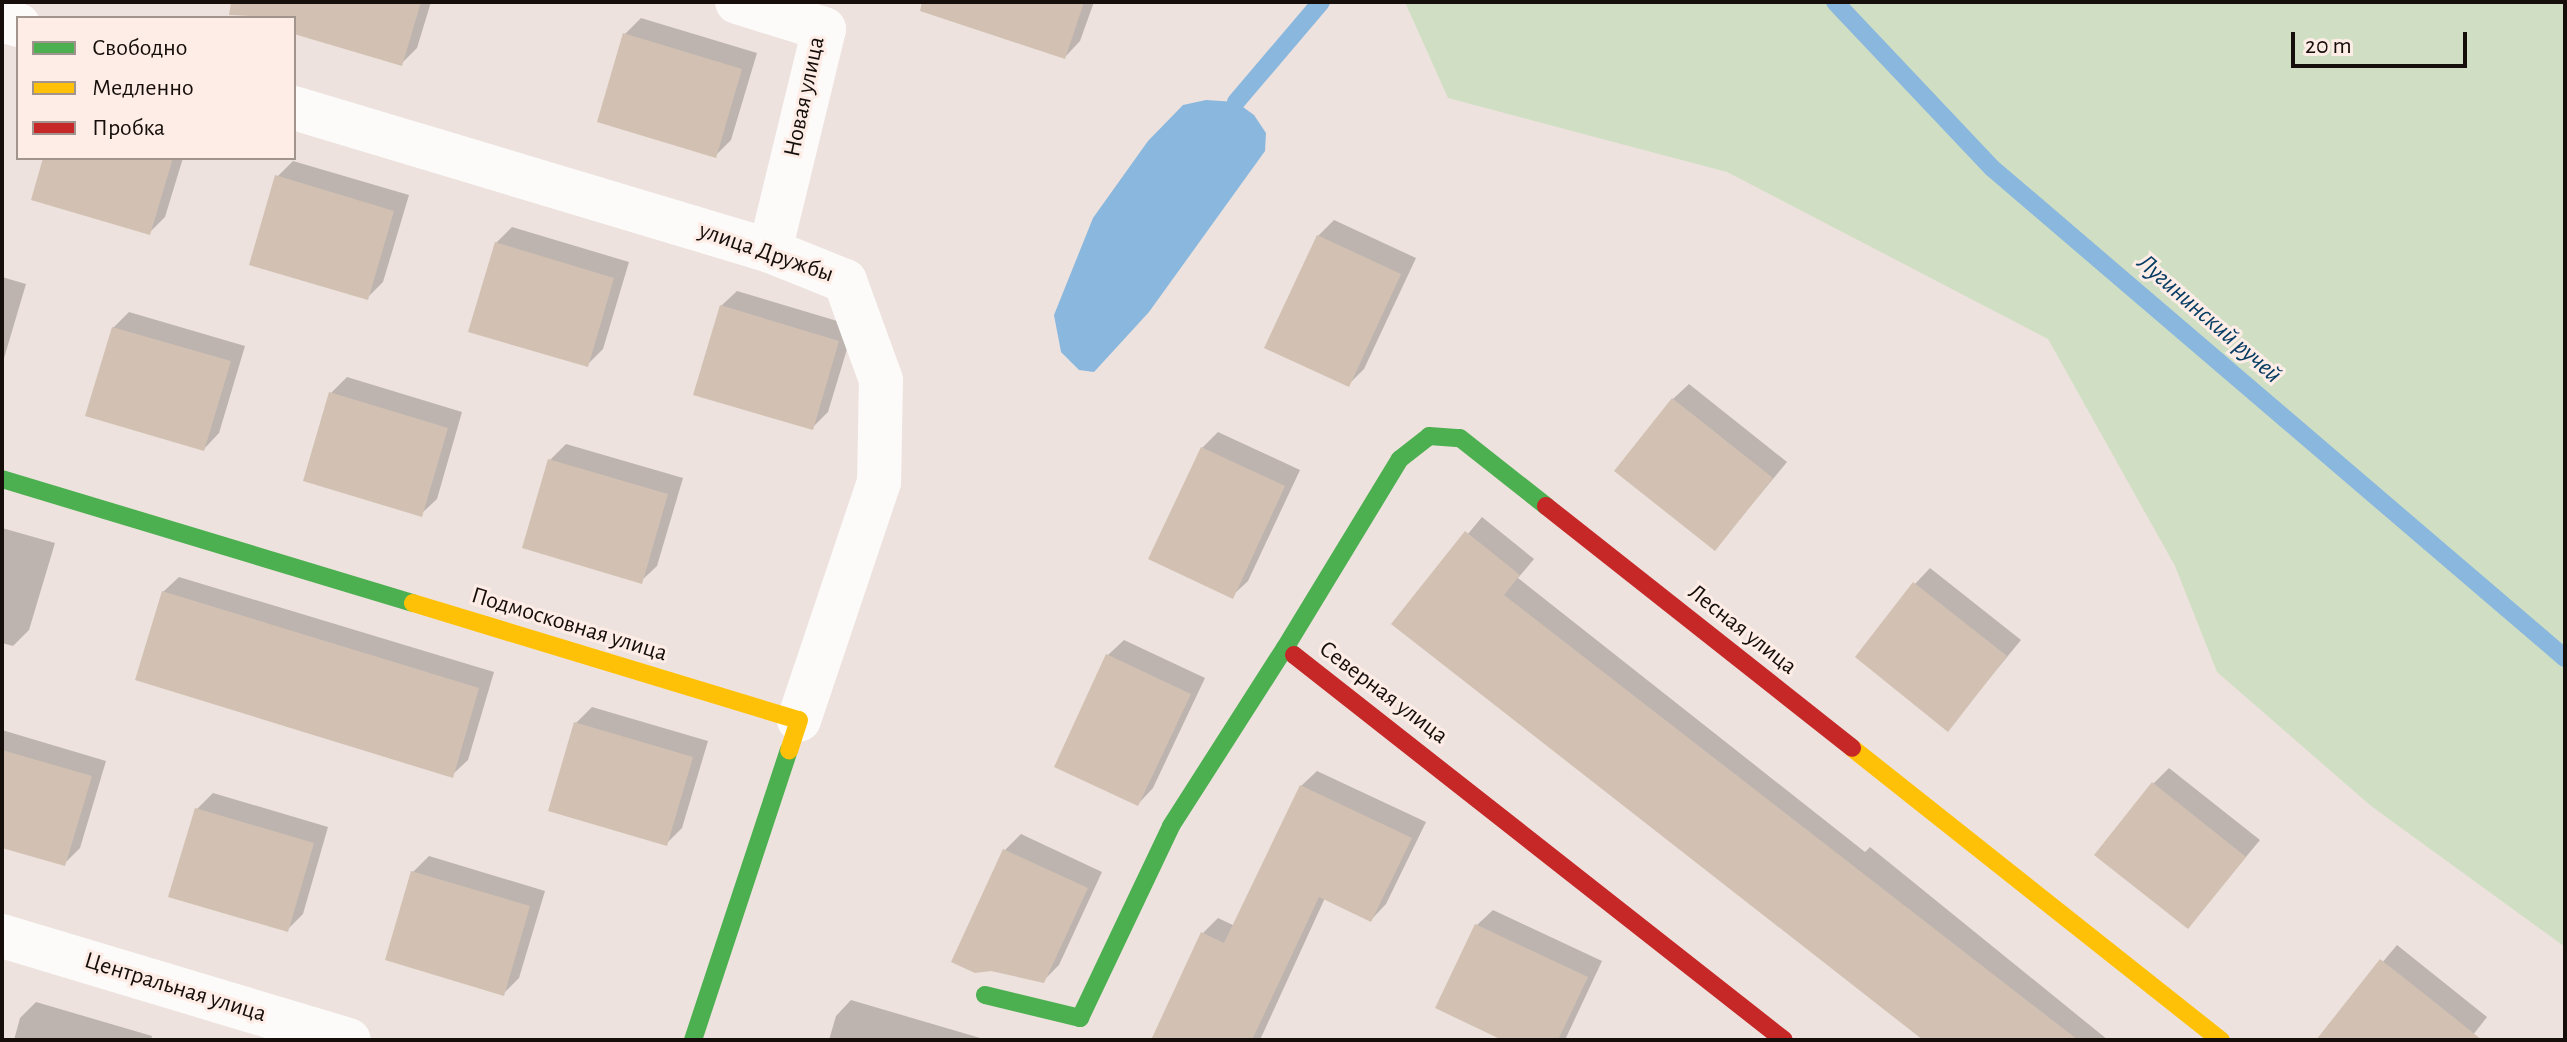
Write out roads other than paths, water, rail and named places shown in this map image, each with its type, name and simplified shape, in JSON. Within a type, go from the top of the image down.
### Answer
[{"type":"street","name":"Новая улица","points":[[737,2],[824,29],[770,251]]},
{"type":"street","name":"улица Дружбы","points":[[296,109],[770,251],[845,281],[881,380],[879,482],[799,720]]},
{"type":"street","name":"Лесная улица","points":[[1285,648],[1400,459],[1429,436],[1460,438],[2221,1040]]},
{"type":"street","name":"Подмосковная улица","points":[[2,479],[799,720]]},
{"type":"street","name":"Северная улица","points":[[985,995],[1080,1018],[1171,826],[1285,648],[1784,1040]]},
{"type":"street","points":[[693,1040],[799,720]]},
{"type":"street","name":"Центральная улица","points":[[2,936],[349,1040]]},
{"type":"water","points":[[1206,100],[1236,102],[1254,115],[1266,133],[1265,151],[1149,312],[1094,372],[1079,370],[1061,352],[1054,315],[1093,218],[1148,141],[1183,105]]},
{"type":"waterway","points":[[1236,102],[1321,2]]},
{"type":"waterway","name":"Лугининский ручей","points":[[1835,2],[1992,168],[2565,658]]}]
